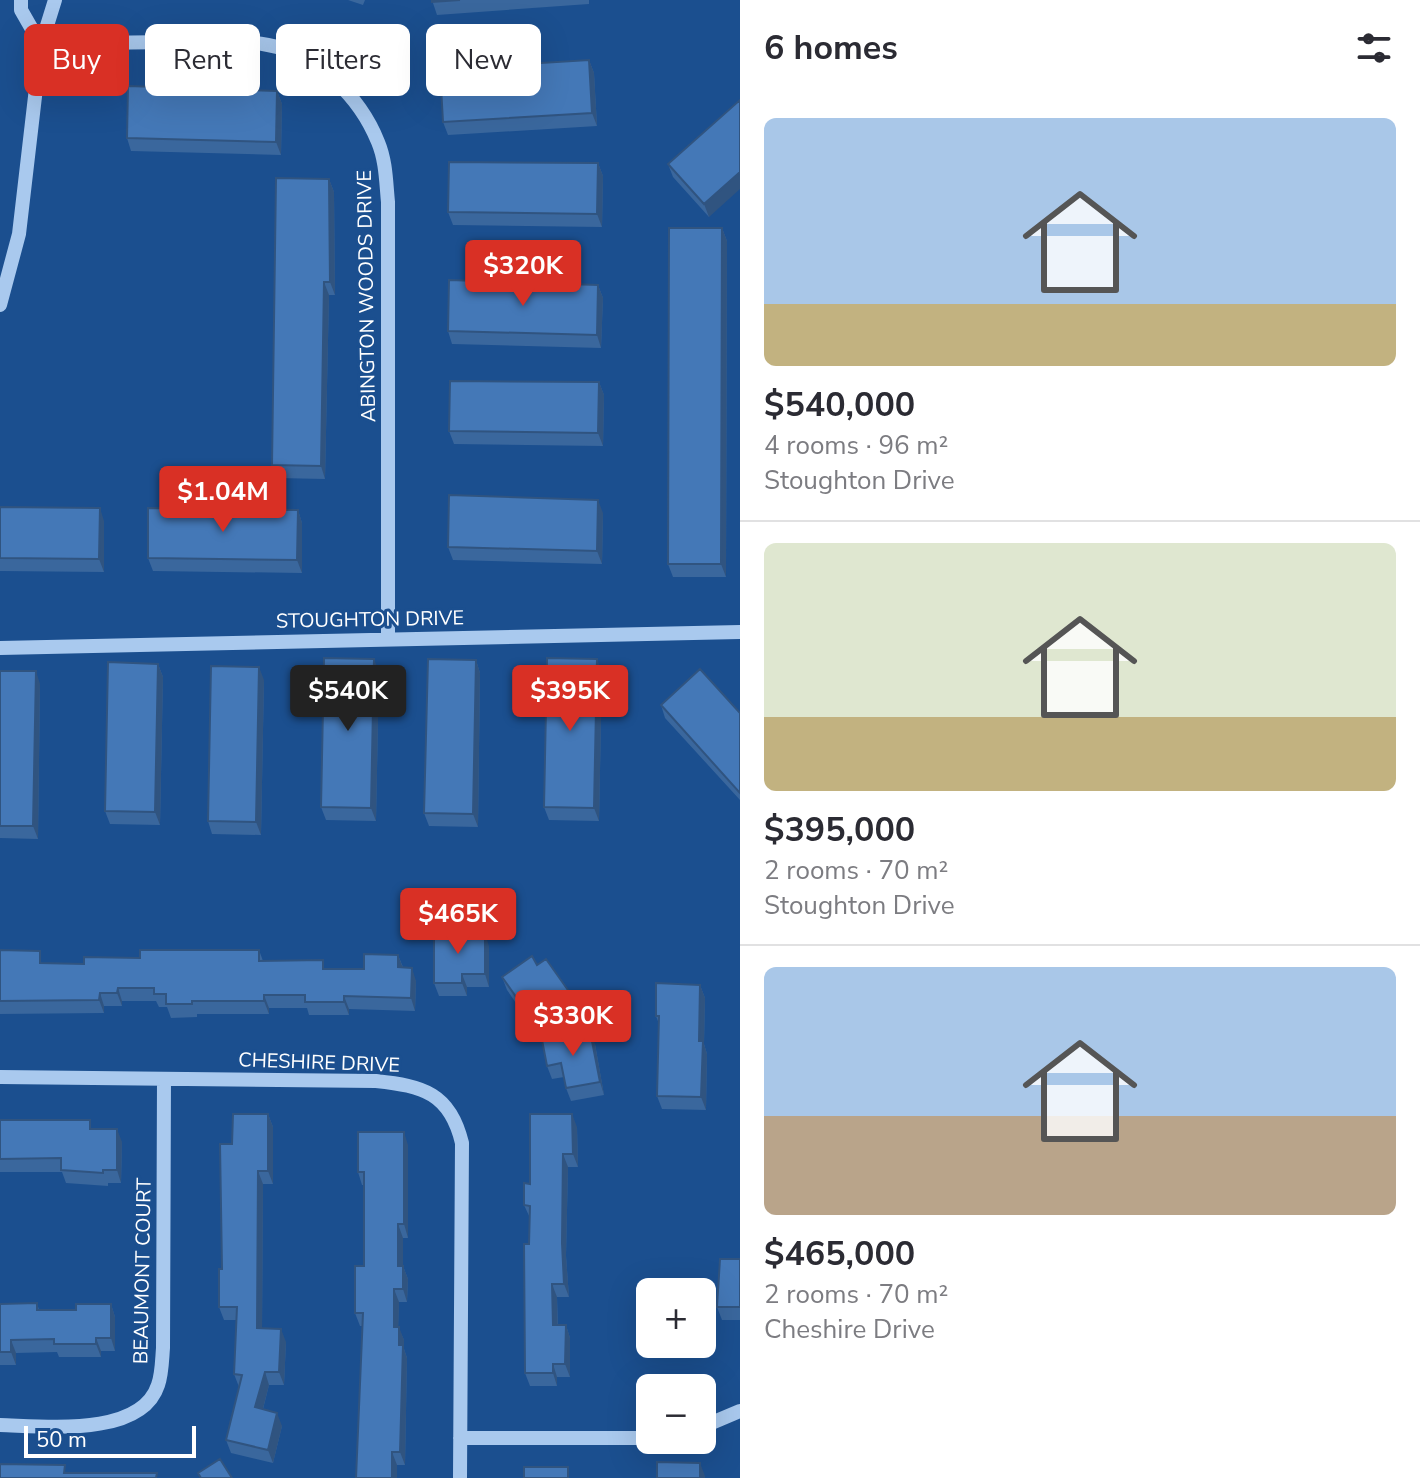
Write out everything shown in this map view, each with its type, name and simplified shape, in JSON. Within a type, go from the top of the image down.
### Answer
[{"type":"street","points":[[21,0],[21,10],[29,24]]},
{"type":"street","points":[[48,24],[55,0]]},
{"type":"street","name":"ABINGTON WOODS DRIVE","points":[[129,43],[234,40],[272,45],[307,60],[342,85],[378,142],[385,168],[388,202],[388,638]]},
{"type":"street","points":[[0,305],[19,234],[35,96]]},
{"type":"street","name":"STOUGHTON DRIVE","points":[[0,648],[740,632]]},
{"type":"street","name":"CHESHIRE DRIVE","points":[[0,1077],[376,1081],[407,1084],[425,1090],[442,1101],[456,1121],[462,1143],[460,1478]]},
{"type":"street","name":"BEAUMONT COURT","points":[[0,1425],[104,1424],[146,1404],[158,1388],[163,1348],[164,1079]]},
{"type":"street","points":[[716,1421],[740,1411]]},
{"type":"street","points":[[460,1438],[636,1438]]},
{"type":"building","points":[[589,60],[592,113],[443,122],[442,96],[541,96],[541,63]]},
{"type":"building","points":[[129,86],[145,87],[145,96],[260,96],[260,90],[276,91],[276,142],[127,138]]},
{"type":"building","points":[[740,100],[740,172],[704,204],[668,164]]},
{"type":"building","points":[[449,162],[598,163],[597,214],[448,212]]},
{"type":"building","points":[[276,178],[329,179],[330,282],[324,282],[321,466],[272,465]]},
{"type":"building","points":[[669,228],[722,228],[721,564],[668,564]]},
{"type":"building","points":[[449,280],[598,285],[597,335],[448,331]]},
{"type":"building","points":[[450,381],[599,382],[598,433],[449,431]]},
{"type":"building","points":[[449,495],[598,500],[597,551],[448,547]]},
{"type":"building","points":[[0,507],[100,508],[99,559],[0,558]]},
{"type":"building","points":[[148,508],[298,510],[297,560],[148,558]]},
{"type":"building","points":[[324,658],[374,659],[371,808],[321,807]]},
{"type":"building","points":[[547,658],[597,659],[594,808],[544,807]]},
{"type":"building","points":[[428,659],[476,660],[473,814],[424,813]]},
{"type":"building","points":[[108,662],[158,664],[155,812],[105,811]]},
{"type":"building","points":[[211,666],[259,667],[256,822],[208,821]]},
{"type":"building","points":[[700,669],[740,713],[740,793],[661,705]]},
{"type":"building","points":[[0,671],[36,671],[33,826],[0,826]]},
{"type":"building","points":[[434,933],[485,933],[485,974],[462,974],[462,983],[434,983]]},
{"type":"building","points":[[0,950],[40,951],[40,963],[84,964],[84,957],[140,958],[140,950],[259,950],[259,961],[323,960],[323,969],[364,969],[364,954],[398,955],[398,967],[412,968],[411,998],[344,996],[344,1002],[305,1002],[305,995],[264,995],[264,1001],[166,1004],[166,994],[154,994],[154,988],[118,988],[117,993],[100,993],[99,1000],[0,1001]]},
{"type":"building","points":[[532,956],[537,965],[546,959],[570,993],[557,1002],[561,1008],[536,1025],[502,977]]},
{"type":"building","points":[[656,983],[700,985],[699,1041],[703,1041],[701,1097],[657,1096],[659,1016],[656,1016]]},
{"type":"building","points":[[590,1031],[600,1082],[566,1088],[561,1063],[547,1066],[542,1040]]},
{"type":"building","points":[[233,1114],[268,1114],[268,1171],[258,1171],[257,1328],[281,1329],[279,1372],[265,1372],[255,1407],[277,1413],[268,1450],[226,1440],[242,1375],[234,1374],[237,1307],[219,1307],[219,1269],[222,1269],[220,1144],[232,1144]]},
{"type":"building","points":[[530,1114],[572,1114],[573,1154],[563,1154],[564,1284],[552,1284],[553,1325],[566,1325],[565,1364],[553,1364],[553,1373],[525,1373],[524,1244],[529,1244],[530,1206],[524,1205],[524,1183],[530,1184]]},
{"type":"building","points":[[0,1120],[90,1120],[90,1129],[117,1129],[117,1170],[103,1170],[103,1173],[61,1170],[61,1158],[0,1159]]},
{"type":"building","points":[[358,1132],[404,1132],[404,1224],[398,1224],[398,1266],[403,1266],[403,1289],[394,1289],[394,1327],[399,1327],[399,1345],[403,1345],[400,1452],[392,1452],[392,1478],[356,1478],[363,1313],[355,1313],[355,1266],[364,1266],[364,1172],[358,1172]]},
{"type":"building","points":[[720,1259],[740,1259],[740,1307],[717,1307]]},
{"type":"building","points":[[37,1303],[37,1310],[76,1310],[76,1304],[111,1304],[111,1338],[96,1338],[96,1344],[54,1344],[54,1339],[11,1340],[11,1352],[0,1352],[0,1304]]},
{"type":"building","points":[[220,1459],[232,1478],[201,1478],[198,1473]]},
{"type":"building","points":[[657,1462],[700,1463],[700,1478],[657,1478]]},
{"type":"building","points":[[0,1464],[65,1465],[64,1473],[157,1473],[156,1478],[0,1478]]},
{"type":"building","points":[[524,1467],[568,1467],[568,1478],[524,1478]]}]
